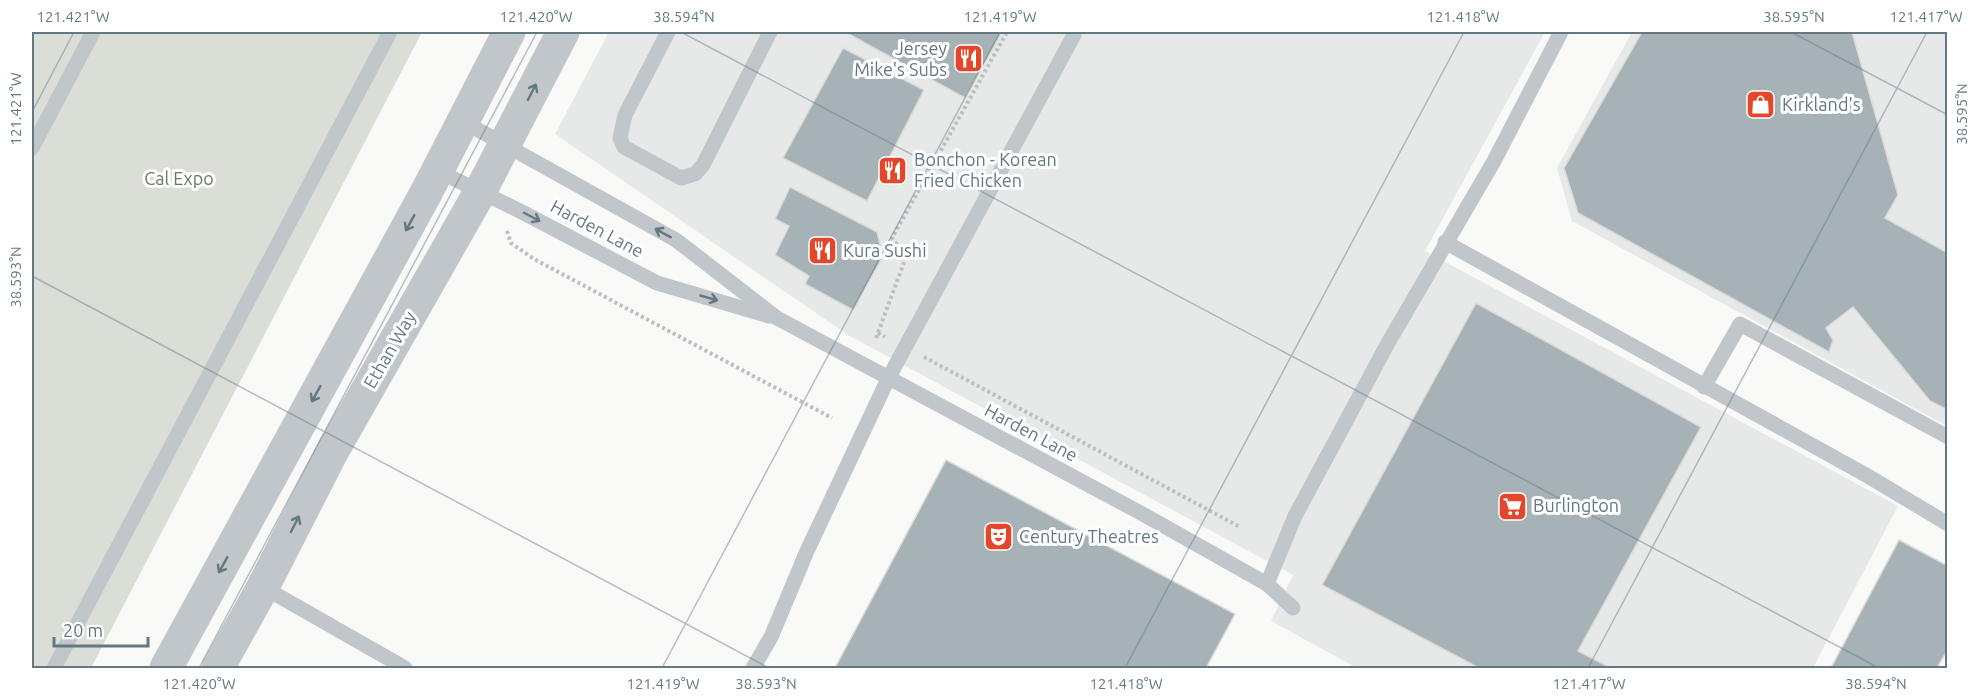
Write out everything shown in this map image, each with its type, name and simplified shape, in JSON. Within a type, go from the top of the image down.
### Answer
[{"type":"street","points":[[166,669],[438,171],[509,32]]},
{"type":"street","name":"Ethan Way","points":[[218,669],[332,452],[480,192],[563,32]]},
{"type":"lane","points":[[32,148],[93,32]]},
{"type":"lane","points":[[54,669],[390,32]]},
{"type":"lane","points":[[668,32],[625,115],[620,138],[624,147],[681,178],[694,174],[703,165],[770,32]]},
{"type":"lane","points":[[1267,584],[1295,516],[1445,242],[1494,161],[1561,32]]},
{"type":"lane","points":[[753,669],[771,637],[807,551],[888,379],[1074,35]]},
{"type":"lane","name":"Harden Lane","points":[[464,122],[676,240],[777,318],[1267,584],[1293,608]]},
{"type":"lane","name":"Harden Lane","points":[[438,171],[657,283],[777,318]]},
{"type":"lane","points":[[1445,242],[1866,475],[1947,524]]},
{"type":"lane","points":[[1704,387],[1740,324],[1947,437]]},
{"type":"lane","points":[[263,587],[405,669]]},
{"type":"path","points":[[876,338],[906,257],[892,238],[1006,32]]},
{"type":"path","points":[[506,227],[511,243],[534,259],[832,418]]},
{"type":"path","points":[[936,363],[1240,527]]},
{"type":"shaded area","points":[[609,32],[1545,32],[1425,251],[1898,506],[1813,668],[1357,668],[1271,621],[1293,575],[848,335],[555,134]]},
{"type":"shaded area","points":[[1632,32],[1947,32],[1947,426],[1572,221],[1557,168]]},
{"type":"green space","name":"Cal Expo","points":[[32,32],[422,32],[91,668],[32,668]]},
{"type":"building","points":[[845,32],[1002,32],[965,98]]},
{"type":"building","points":[[1642,32],[1852,32],[1898,195],[1885,218],[1948,253],[1948,410],[1930,401],[1853,307],[1826,328],[1833,340],[1829,352],[1578,213],[1564,168]]},
{"type":"building","points":[[843,48],[924,90],[867,201],[783,158]]},
{"type":"building","points":[[790,187],[877,232],[883,256],[853,310],[805,284],[809,276],[775,255],[789,226],[775,219]]},
{"type":"building","name":"Burlington","points":[[1476,303],[1701,427],[1578,651],[1611,668],[1479,668],[1322,585]]},
{"type":"building","name":"Century Theatres","points":[[946,460],[1235,614],[1206,668],[835,668]]},
{"type":"building","points":[[1899,540],[1948,566],[1948,649],[1937,668],[1831,668]]},
{"type":"place","name":"Jersey Mike's Subs","points":[[968,59]]},
{"type":"place","name":"Kirkland's","points":[[1761,105]]},
{"type":"place","name":"Bonchon - Korean Fried Chicken","points":[[893,170]]},
{"type":"place","name":"Kura Sushi","points":[[822,251]]},
{"type":"place","name":"Burlington","points":[[1512,506]]},
{"type":"place","name":"Century Theatres","points":[[998,537]]}]
